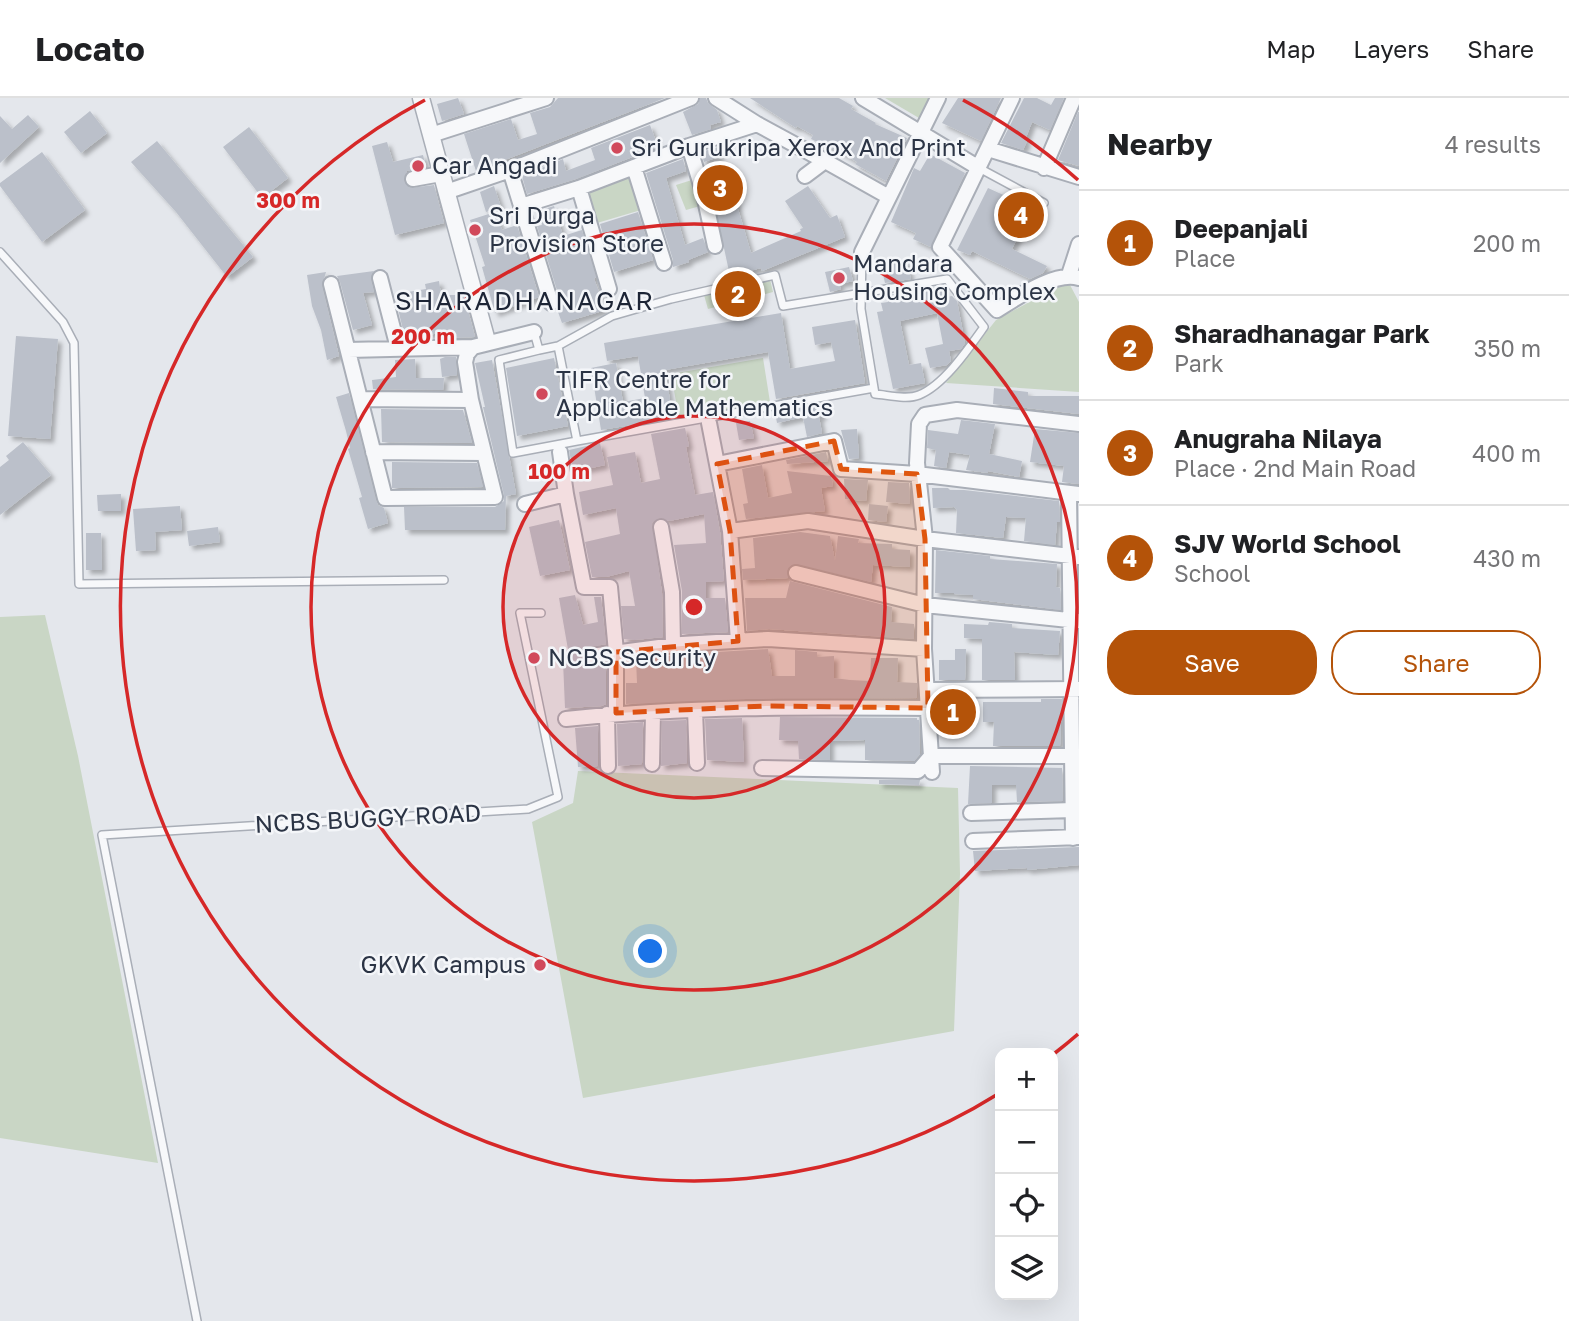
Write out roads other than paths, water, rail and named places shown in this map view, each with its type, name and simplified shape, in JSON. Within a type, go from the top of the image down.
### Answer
[{"type":"street","points":[[421,98],[446,192],[480,344]]},
{"type":"street","points":[[430,135],[546,98]]},
{"type":"street","points":[[446,192],[510,170],[691,98]]},
{"type":"street","points":[[716,98],[757,124],[889,197]]},
{"type":"street","points":[[863,98],[920,132],[985,156],[1044,167],[1079,177]]},
{"type":"street","points":[[862,252],[938,98]]},
{"type":"street","points":[[1012,98],[940,247],[997,310],[1030,289],[1074,277]]},
{"type":"street","points":[[1044,167],[1074,98]]},
{"type":"street","points":[[522,206],[757,124]]},
{"type":"street","points":[[689,146],[704,195],[715,246]]},
{"type":"street","points":[[805,176],[825,161]]},
{"type":"street","points":[[634,167],[664,263]]},
{"type":"street","points":[[510,170],[551,303]]},
{"type":"street","points":[[413,179],[441,174]]},
{"type":"street","points":[[579,188],[609,289]]},
{"type":"street","points":[[1079,244],[1074,277],[1079,292]]},
{"type":"street","points":[[380,278],[398,348]]},
{"type":"street","points":[[331,284],[385,498],[495,497],[471,400],[465,362],[467,354],[480,344]]},
{"type":"street","points":[[348,350],[480,344],[534,332]]},
{"type":"street","points":[[360,399],[471,400]]},
{"type":"street","points":[[932,772],[925,649],[925,539],[917,474],[919,424],[925,415],[957,410],[1079,424]]},
{"type":"street","points":[[709,423],[730,531],[738,641]]},
{"type":"street","points":[[717,464],[834,441],[841,469],[917,474],[1074,494],[1076,755],[1073,810],[1076,837],[973,841]]},
{"type":"street","points":[[373,452],[484,453]]},
{"type":"street","points":[[560,452],[584,587],[610,587],[616,652],[608,766]]},
{"type":"street","points":[[525,504],[566,494]]},
{"type":"street","points":[[730,531],[808,521],[925,539],[1075,556]]},
{"type":"street","points":[[660,527],[672,592],[673,645]]},
{"type":"street","points":[[796,573],[926,605],[1075,621]]},
{"type":"street","points":[[591,656],[673,645],[768,639],[925,649]]},
{"type":"street","points":[[927,690],[1075,688]]},
{"type":"street","points":[[566,719],[766,706],[928,708]]},
{"type":"street","points":[[695,710],[697,764]]},
{"type":"street","points":[[652,764],[653,712]]},
{"type":"street","points":[[931,755],[1076,755]]},
{"type":"street","points":[[762,768],[918,771],[931,755]]},
{"type":"street","points":[[971,813],[1073,810]]},
{"type":"lane","points":[[985,156],[1044,203]]},
{"type":"lane","points":[[0,252],[64,322],[74,343],[79,583],[444,580]]},
{"type":"lane","points":[[862,252],[860,293],[875,394],[910,397],[919,395],[946,373],[984,327],[947,279],[860,293],[783,306],[775,275],[612,316],[558,346],[499,360],[513,453],[874,388]]},
{"type":"lane","points":[[534,332],[539,350]]},
{"type":"lane","points":[[558,346],[578,441]]},
{"type":"lane","name":"NCBS BUGGY ROAD","points":[[197,1321],[102,835],[528,809],[558,797],[520,614],[541,613]]},
{"type":"place","name":"Sri Gurukripa Xerox And Print","points":[[617,148]]},
{"type":"place","name":"Car Angadi","points":[[418,166]]},
{"type":"place","name":"Anugraha Nilaya","points":[[720,188]]},
{"type":"place","name":"SJV World School","points":[[1021,215]]},
{"type":"place","name":"Sri Durga Provision Store","points":[[475,230]]},
{"type":"place","name":"Mandara Housing Complex","points":[[839,278]]},
{"type":"place","name":"Sharadhanagar Park","points":[[738,294]]},
{"type":"place","name":"TIFR Centre for Applicable Mathematics","points":[[542,394]]},
{"type":"place","name":"NCBS Security","points":[[534,658]]},
{"type":"place","name":"Deepanjali","points":[[953,712]]},
{"type":"place","name":"GKVK Campus","points":[[540,965]]},
{"type":"district","name":"SHARADHANAGAR","points":[[525,301]]}]
